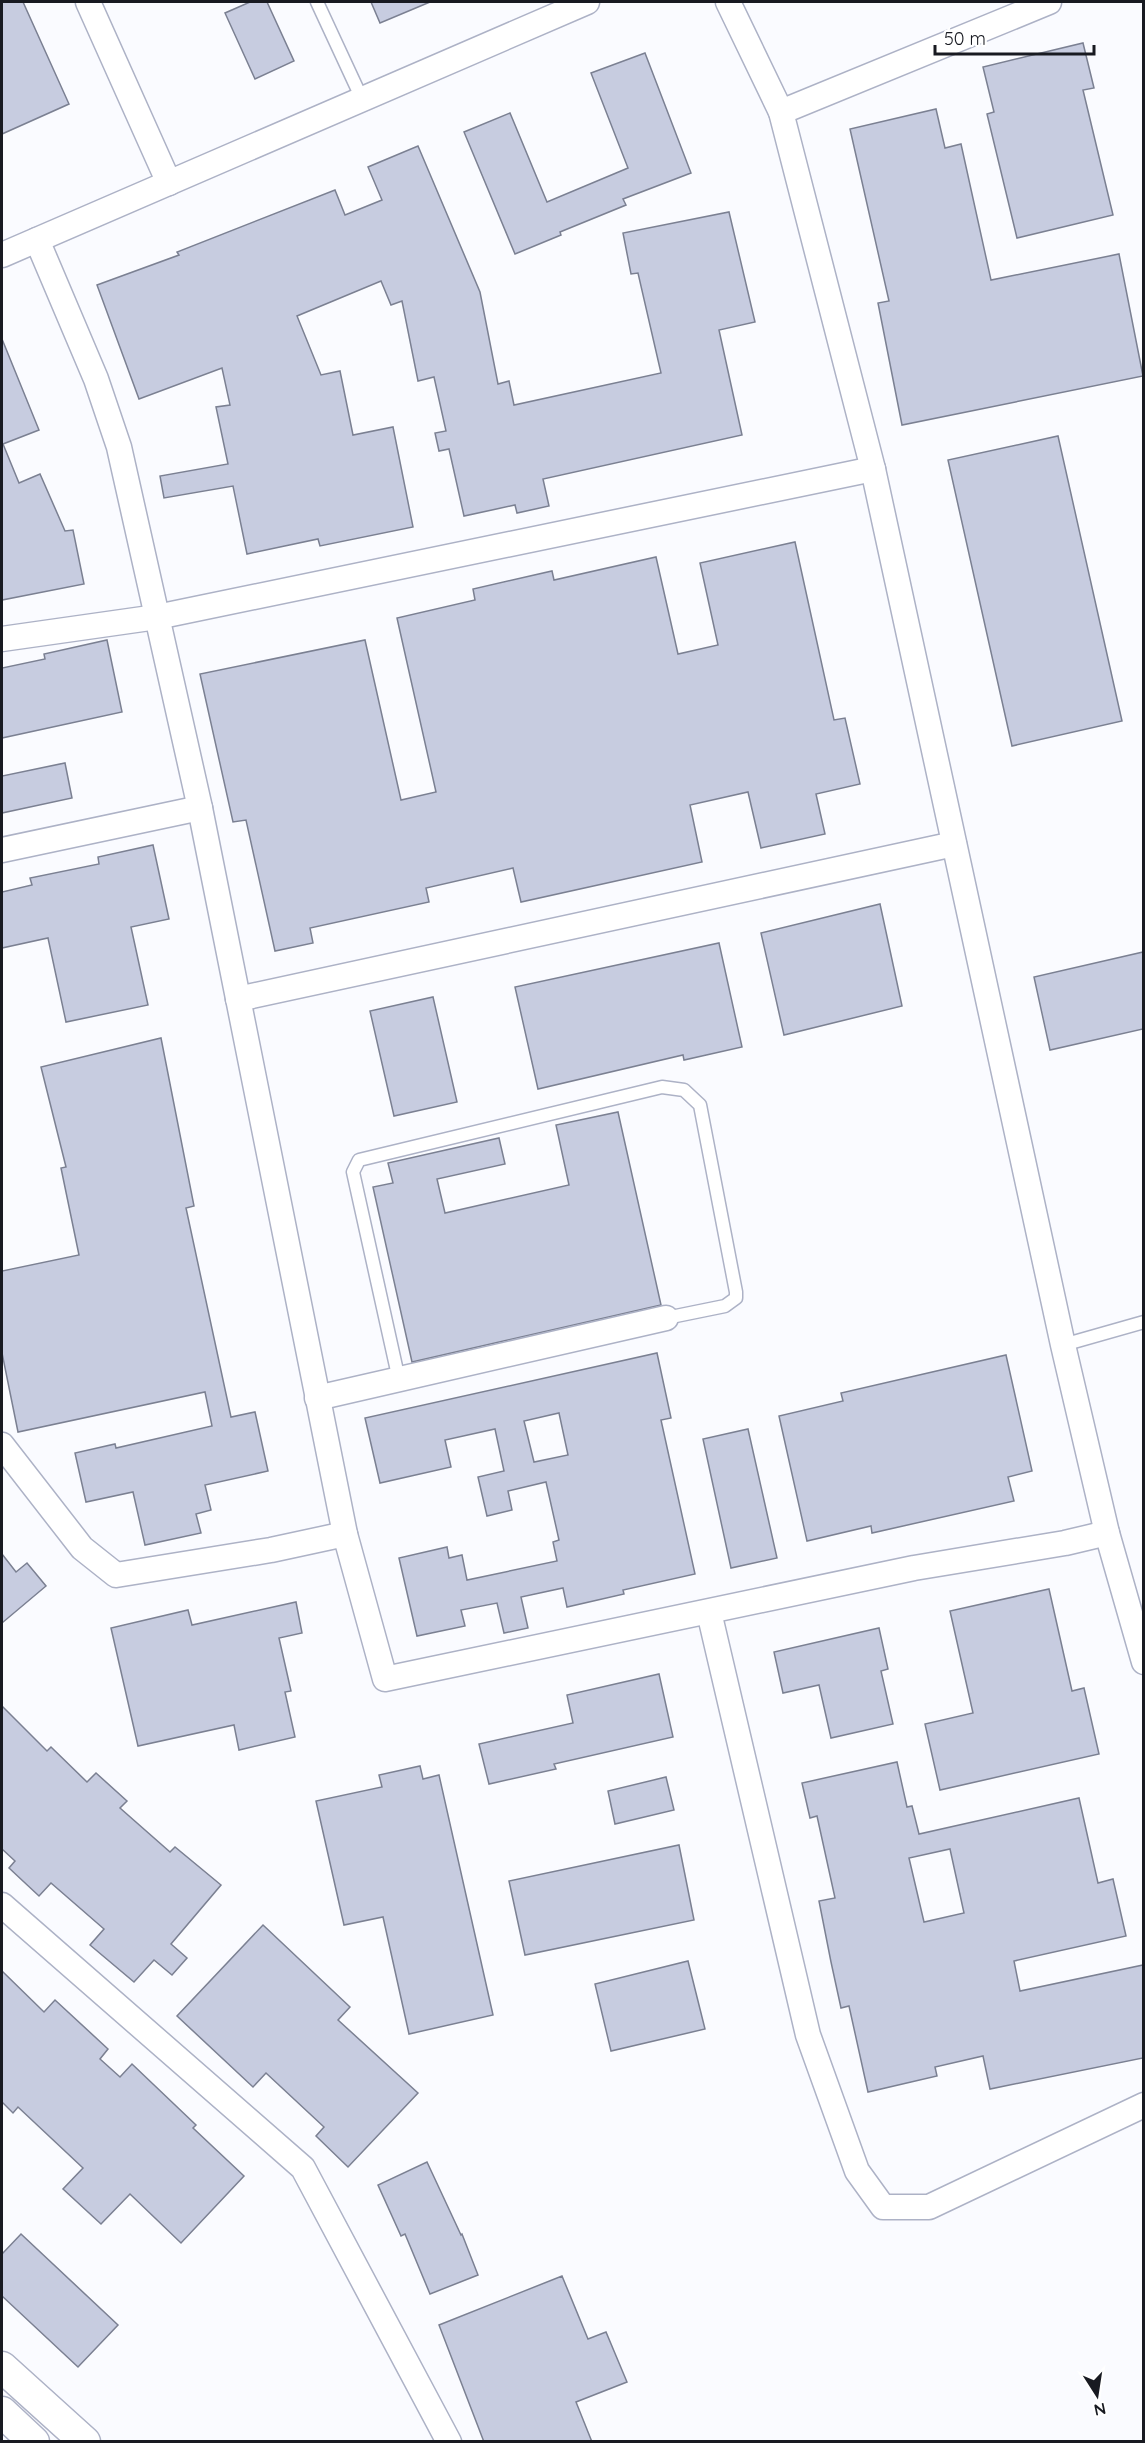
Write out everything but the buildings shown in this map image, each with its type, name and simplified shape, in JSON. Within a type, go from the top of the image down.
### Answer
[{"type":"street","points":[[88,2],[169,183]]},
{"type":"street","points":[[2,255],[587,2]]},
{"type":"street","points":[[728,2],[781,112],[873,469],[1063,1345],[1107,1533],[1143,1662]]},
{"type":"street","points":[[781,112],[1049,2]]},
{"type":"street","points":[[37,240],[96,379],[119,447],[200,808],[345,1534],[385,1679],[914,1568],[1065,1543],[1107,1533]]},
{"type":"street","points":[[2,639],[157,617],[873,469]]},
{"type":"street","points":[[2,849],[200,808]]},
{"type":"street","points":[[238,999],[954,844]]},
{"type":"street","points":[[317,1398],[666,1318]]},
{"type":"street","points":[[2,1445],[82,1548],[116,1575],[271,1550],[345,1534]]},
{"type":"street","points":[[709,1612],[808,2035],[857,2171],[883,2207],[929,2207],[1143,2105]]},
{"type":"street","points":[[2,1905],[303,2168],[448,2442]]},
{"type":"street","points":[[2,2367],[85,2442]]},
{"type":"street","points":[[2,2412],[34,2442]]},
{"type":"lane","points":[[317,2],[362,99]]},
{"type":"lane","points":[[399,1380],[353,1172],[359,1160],[662,1087],[684,1090],[700,1105],[736,1292],[736,1298],[725,1306],[666,1318]]},
{"type":"lane","points":[[1063,1345],[1143,1322]]}]
